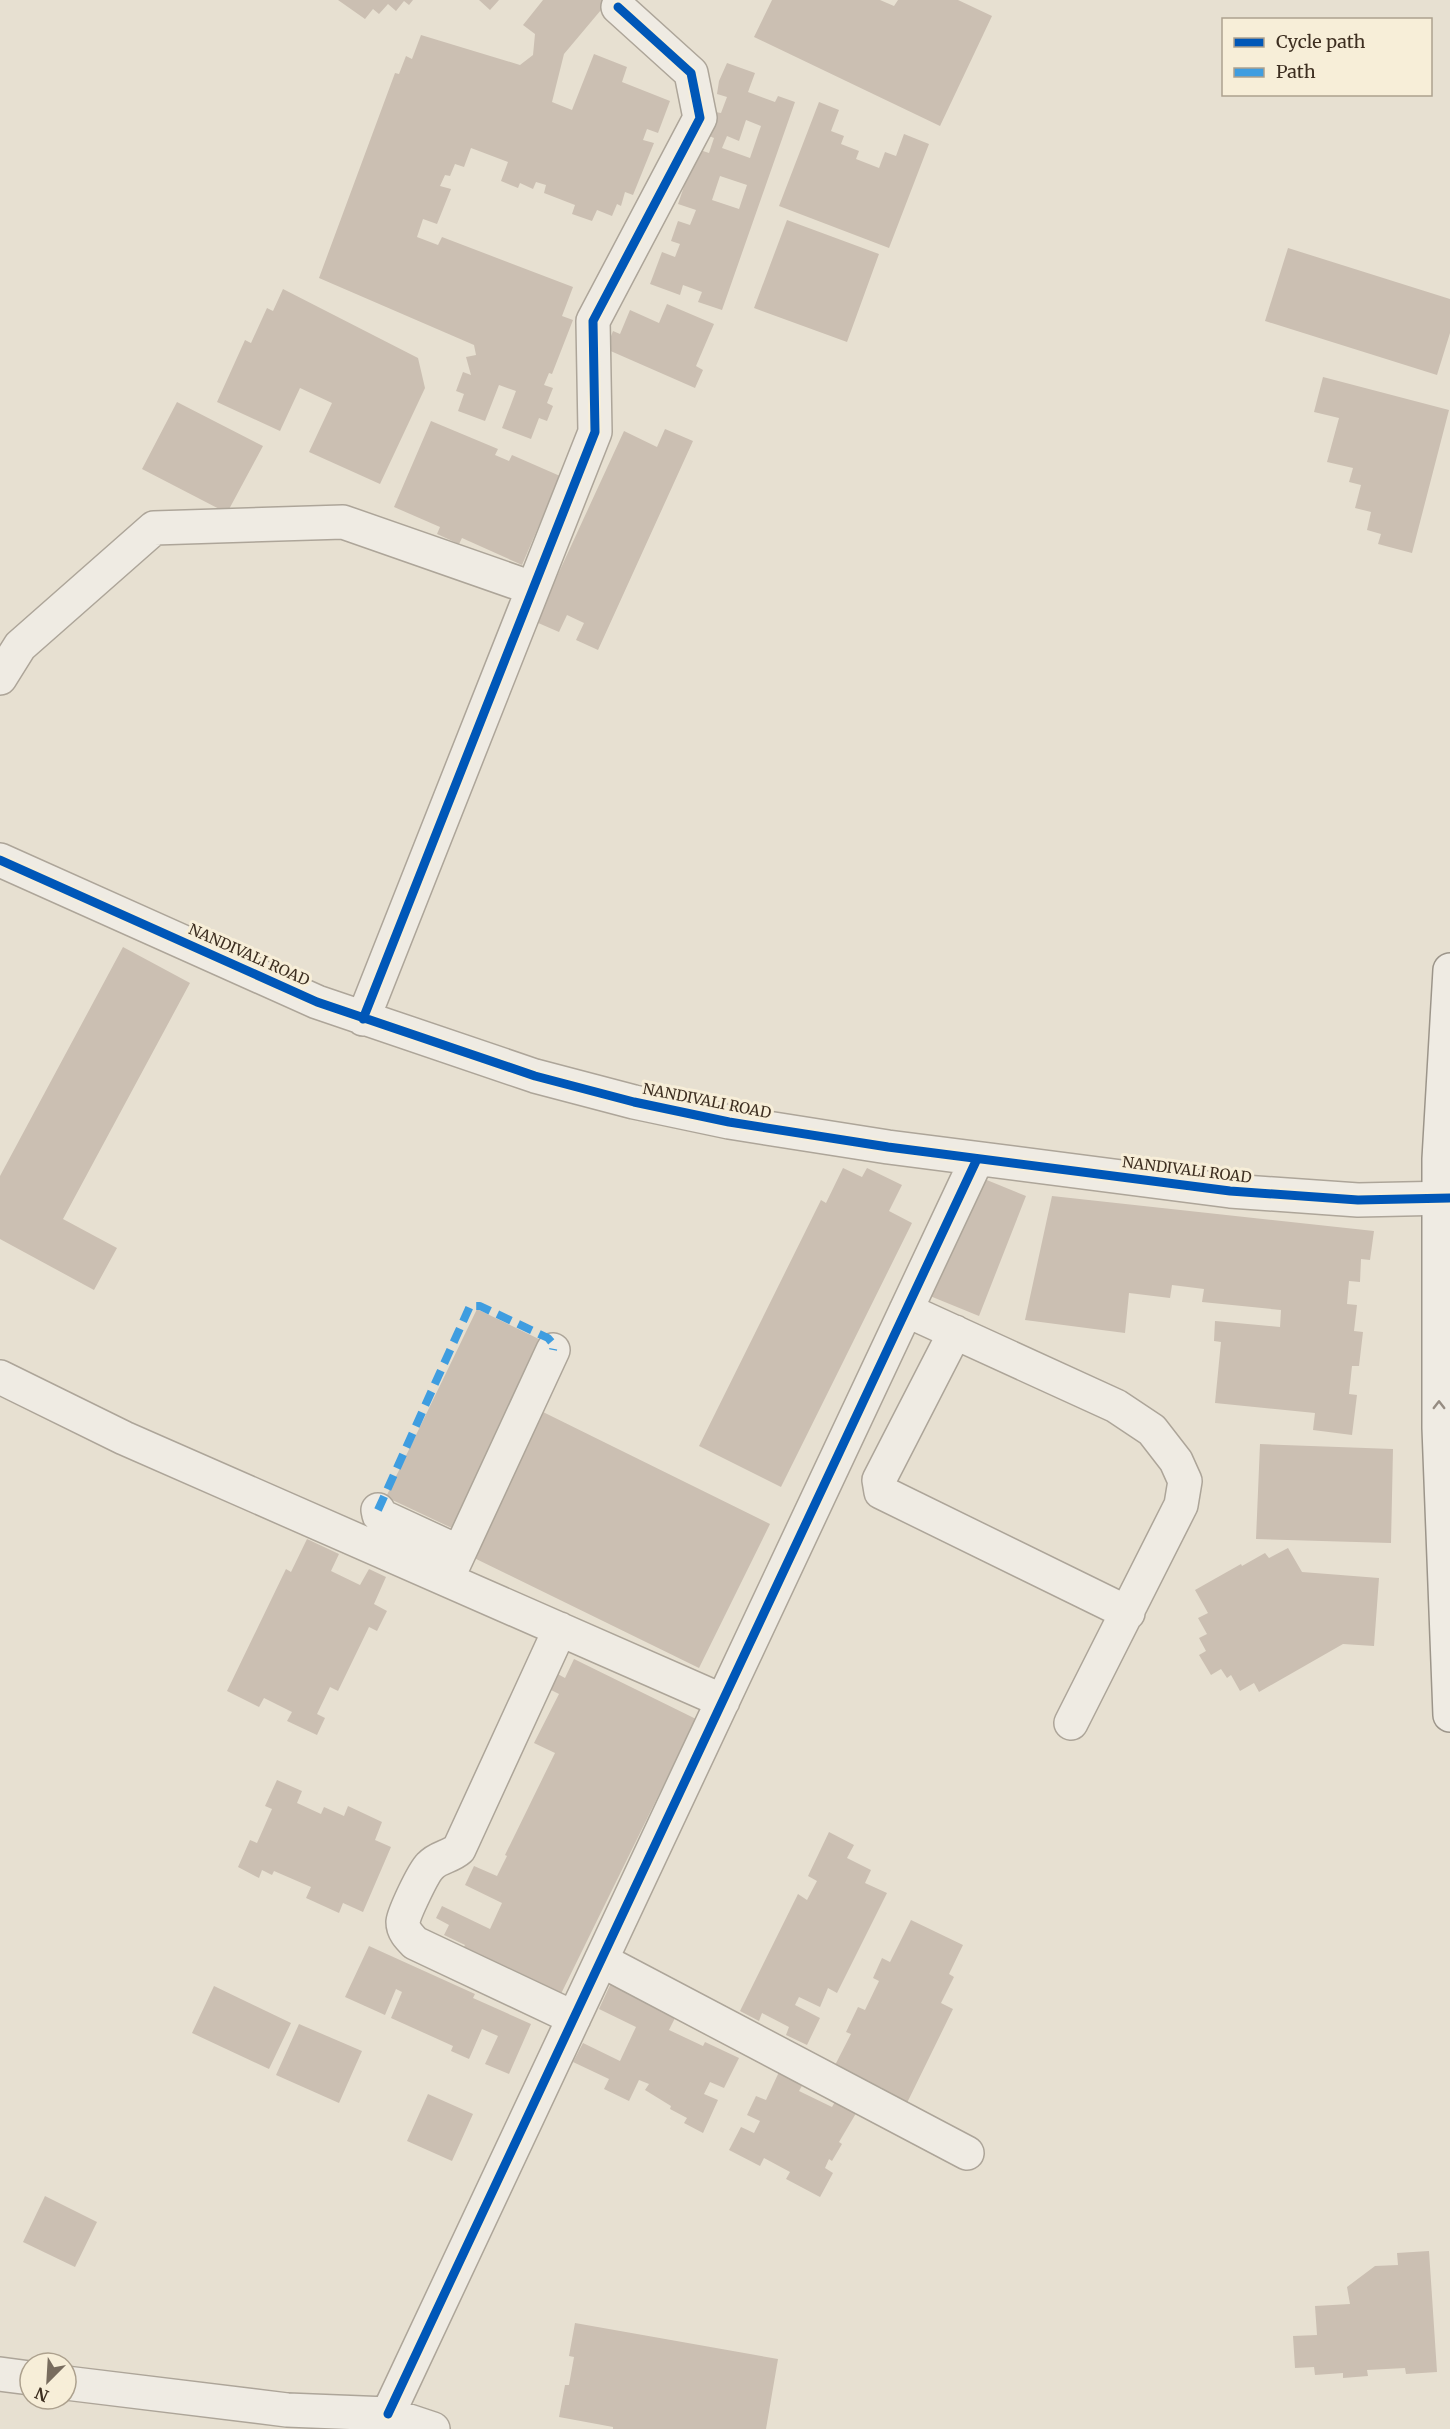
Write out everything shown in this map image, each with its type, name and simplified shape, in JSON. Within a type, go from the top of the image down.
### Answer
[{"type":"street","points":[[363,1019],[595,432],[593,321],[700,118],[691,73],[618,7]]},
{"type":"street","points":[[0,678],[20,646],[154,528],[344,522],[532,588]]},
{"type":"street","name":"NANDIVALI ROAD","points":[[0,860],[317,1002],[535,1076],[634,1102],[729,1122],[977,1159],[1230,1191],[1358,1200],[1445,1198]]},
{"type":"street","points":[[1450,970],[1439,1159],[1445,1198],[1439,1428],[1450,1715]]},
{"type":"street","points":[[388,2414],[977,1159]]},
{"type":"street","points":[[906,1310],[1116,1406],[1152,1430],[1176,1461],[1185,1481],[1181,1504],[1071,1723]]},
{"type":"street","points":[[955,1332],[879,1480],[881,1492],[1128,1613]]},
{"type":"street","points":[[453,1566],[553,1350]]},
{"type":"street","points":[[0,1377],[124,1438],[453,1566]]},
{"type":"street","points":[[378,1510],[380,1515],[453,1566],[560,1629],[723,1701]]},
{"type":"street","points":[[560,1629],[459,1850],[452,1856],[430,1865],[419,1883],[403,1922],[405,1933],[415,1943],[574,2018]]},
{"type":"street","points":[[601,1960],[967,2153]]},
{"type":"street","points":[[0,2374],[18,2376]]},
{"type":"street","points":[[78,2384],[286,2410],[388,2414],[433,2429]]},
{"type":"building","points":[[338,0],[413,0],[409,5],[404,1],[396,11],[388,4],[379,14],[373,9],[365,19]]},
{"type":"building","points":[[479,0],[499,0],[490,10]]},
{"type":"building","points":[[543,0],[602,0],[606,4],[564,54],[552,102],[572,110],[594,54],[627,67],[622,82],[670,101],[658,133],[647,129],[643,140],[654,143],[633,195],[625,192],[621,206],[617,204],[612,216],[597,210],[592,221],[572,214],[575,205],[544,193],[546,185],[536,182],[533,189],[520,183],[518,188],[501,181],[508,162],[471,148],[464,167],[455,164],[450,176],[445,175],[440,186],[451,189],[437,224],[423,219],[417,237],[438,245],[442,237],[573,287],[562,316],[573,320],[552,374],[549,373],[544,385],[553,388],[547,403],[553,406],[547,421],[539,418],[531,439],[502,428],[516,391],[499,385],[485,421],[458,411],[464,394],[456,391],[463,372],[471,375],[466,357],[476,355],[474,345],[319,278],[395,73],[399,74],[406,56],[412,59],[421,35],[520,65],[533,55],[535,34],[523,25]]},
{"type":"building","points":[[772,0],[880,0],[894,6],[898,0],[958,0],[992,16],[940,126],[754,37]]},
{"type":"building","points":[[727,63],[755,73],[748,92],[775,102],[778,96],[795,102],[722,310],[698,302],[702,292],[683,285],[680,295],[650,284],[662,252],[675,257],[680,244],[671,241],[678,221],[690,225],[696,210],[678,204],[697,149],[709,153],[714,138],[707,135],[715,112],[721,113],[727,97],[717,94],[719,81]],"holes":[[[746,120],[761,126],[750,158],[722,148],[727,136],[739,141]],[[720,176],[747,185],[739,209],[712,200]]]},
{"type":"building","points":[[819,102],[839,110],[831,131],[844,136],[841,144],[859,151],[856,159],[879,168],[885,152],[896,156],[904,134],[929,144],[889,248],[779,206]]},
{"type":"building","points":[[787,220],[879,254],[847,342],[754,308]]},
{"type":"building","points":[[1288,248],[1450,299],[1450,333],[1437,375],[1265,321]]},
{"type":"building","points":[[283,289],[418,358],[425,388],[380,484],[309,452],[332,403],[300,388],[280,431],[217,402],[245,340],[251,343],[267,308],[273,311]]},
{"type":"building","points":[[667,304],[714,324],[696,366],[703,370],[695,388],[606,349],[613,331],[620,334],[630,310],[659,323]]},
{"type":"building","points":[[1323,377],[1449,410],[1412,553],[1378,544],[1381,534],[1367,530],[1371,512],[1355,508],[1361,485],[1349,482],[1353,468],[1327,462],[1339,418],[1314,412]]},
{"type":"building","points":[[177,402],[263,446],[227,513],[142,469]]},
{"type":"building","points":[[431,421],[498,449],[495,455],[509,461],[512,455],[560,476],[522,565],[462,538],[459,544],[437,534],[440,527],[394,507]]},
{"type":"building","points":[[665,429],[693,441],[598,650],[576,640],[584,623],[567,615],[559,632],[536,622],[624,431],[657,447]]},
{"type":"building","points":[[123,947],[190,983],[63,1219],[117,1248],[94,1290],[0,1239],[0,1176]]},
{"type":"building","points":[[843,1168],[862,1177],[867,1168],[902,1185],[889,1211],[912,1223],[781,1487],[699,1446],[821,1200],[826,1203]]},
{"type":"building","points":[[977,1176],[1026,1196],[979,1316],[930,1296]]},
{"type":"building","points":[[1052,1196],[1374,1231],[1370,1260],[1361,1259],[1360,1282],[1349,1281],[1347,1304],[1357,1305],[1354,1331],[1363,1332],[1359,1366],[1352,1366],[1349,1394],[1357,1395],[1352,1435],[1313,1430],[1315,1413],[1215,1403],[1221,1342],[1214,1341],[1215,1321],[1280,1327],[1281,1310],[1202,1302],[1204,1289],[1172,1285],[1170,1298],[1129,1293],[1125,1333],[1025,1320]]},
{"type":"building","points":[[477,1309],[547,1343],[456,1530],[386,1497]]},
{"type":"building","points":[[541,1411],[770,1524],[699,1668],[470,1556]]},
{"type":"building","points":[[1260,1444],[1393,1449],[1391,1543],[1256,1539]]},
{"type":"building","points":[[307,1539],[339,1554],[331,1571],[360,1585],[369,1569],[386,1577],[374,1604],[387,1611],[377,1631],[369,1627],[338,1691],[330,1687],[317,1714],[325,1718],[317,1735],[287,1721],[292,1712],[264,1698],[259,1707],[227,1691],[286,1569],[291,1572]]},
{"type":"building","points":[[1288,1548],[1302,1572],[1379,1578],[1374,1646],[1343,1644],[1259,1692],[1254,1683],[1240,1691],[1231,1675],[1227,1678],[1221,1669],[1211,1675],[1199,1655],[1206,1651],[1199,1638],[1207,1634],[1198,1618],[1208,1613],[1195,1590],[1265,1553],[1269,1558]]},
{"type":"building","points":[[574,1659],[696,1719],[556,2004],[459,1956],[465,1945],[444,1935],[449,1925],[436,1918],[442,1906],[490,1929],[502,1903],[465,1885],[474,1866],[497,1876],[507,1856],[505,1855],[555,1753],[534,1743],[559,1694],[547,1688],[554,1672],[565,1678]]},
{"type":"building","points":[[277,1780],[302,1791],[297,1803],[321,1814],[324,1807],[344,1816],[348,1806],[382,1822],[375,1840],[391,1847],[363,1912],[343,1903],[339,1913],[306,1898],[311,1887],[274,1871],[272,1875],[262,1870],[259,1878],[238,1867],[250,1840],[257,1843],[272,1809],[265,1806]]},
{"type":"building","points":[[829,1832],[854,1845],[847,1858],[871,1870],[865,1883],[887,1893],[837,1993],[828,1988],[820,2007],[799,1997],[795,2005],[820,2018],[807,2045],[786,2035],[789,2027],[762,2013],[759,2021],[740,2011],[798,1894],[807,1900],[817,1881],[808,1876]]},
{"type":"building","points":[[911,1920],[963,1945],[949,1974],[954,1977],[941,2003],[953,2009],[905,2107],[878,2094],[882,2088],[858,2077],[855,2083],[832,2071],[851,2034],[846,2032],[858,2007],[865,2010],[879,1981],[873,1978],[882,1958],[890,1962]]},
{"type":"building","points":[[369,1946],[475,1994],[473,1998],[531,2024],[509,2074],[485,2064],[498,2036],[482,2029],[469,2059],[451,2051],[453,2046],[391,2018],[402,1992],[396,1989],[385,2015],[345,1997]]},
{"type":"building","points":[[611,1983],[677,2014],[669,2030],[703,2046],[705,2042],[739,2058],[724,2088],[710,2082],[704,2094],[718,2100],[703,2133],[684,2123],[687,2118],[670,2109],[671,2106],[645,2090],[649,2084],[639,2080],[629,2101],[604,2089],[609,2079],[573,2062],[583,2043],[620,2061],[636,2027],[599,2009]]},
{"type":"building","points":[[214,1986],[291,2023],[269,2069],[192,2033]]},
{"type":"building","points":[[299,2024],[362,2051],[339,2103],[276,2075]]},
{"type":"building","points":[[779,2072],[803,2084],[799,2091],[832,2107],[836,2100],[858,2110],[839,2142],[842,2144],[832,2161],[829,2159],[825,2168],[833,2173],[820,2197],[786,2179],[790,2172],[764,2158],[760,2166],[729,2150],[741,2127],[754,2133],[760,2121],[747,2115],[756,2096],[766,2100]]},
{"type":"building","points":[[428,2094],[473,2114],[452,2161],[407,2141]]},
{"type":"building","points":[[45,2196],[97,2222],[75,2267],[23,2242]]},
{"type":"building","points":[[1429,2251],[1437,2372],[1406,2374],[1405,2368],[1367,2370],[1368,2376],[1343,2378],[1343,2373],[1315,2375],[1314,2367],[1295,2368],[1293,2336],[1317,2335],[1315,2306],[1350,2304],[1347,2287],[1375,2266],[1398,2265],[1397,2253]]},
{"type":"building","points":[[575,2323],[778,2359],[766,2429],[613,2429],[613,2427],[559,2417],[565,2385],[569,2385],[574,2357],[569,2356]]},
{"type":"marked path","points":[[378,1510],[470,1306],[480,1306],[548,1338],[554,1345],[553,1350]]},
{"type":"cycle path","points":[[363,1019],[595,432],[593,321],[700,118],[691,73],[618,7]]},
{"type":"cycle path","points":[[0,860],[317,1002],[535,1076],[634,1102],[729,1122],[888,1147],[1230,1191],[1358,1200],[1450,1198]]},
{"type":"cycle path","points":[[388,2414],[977,1159]]}]
